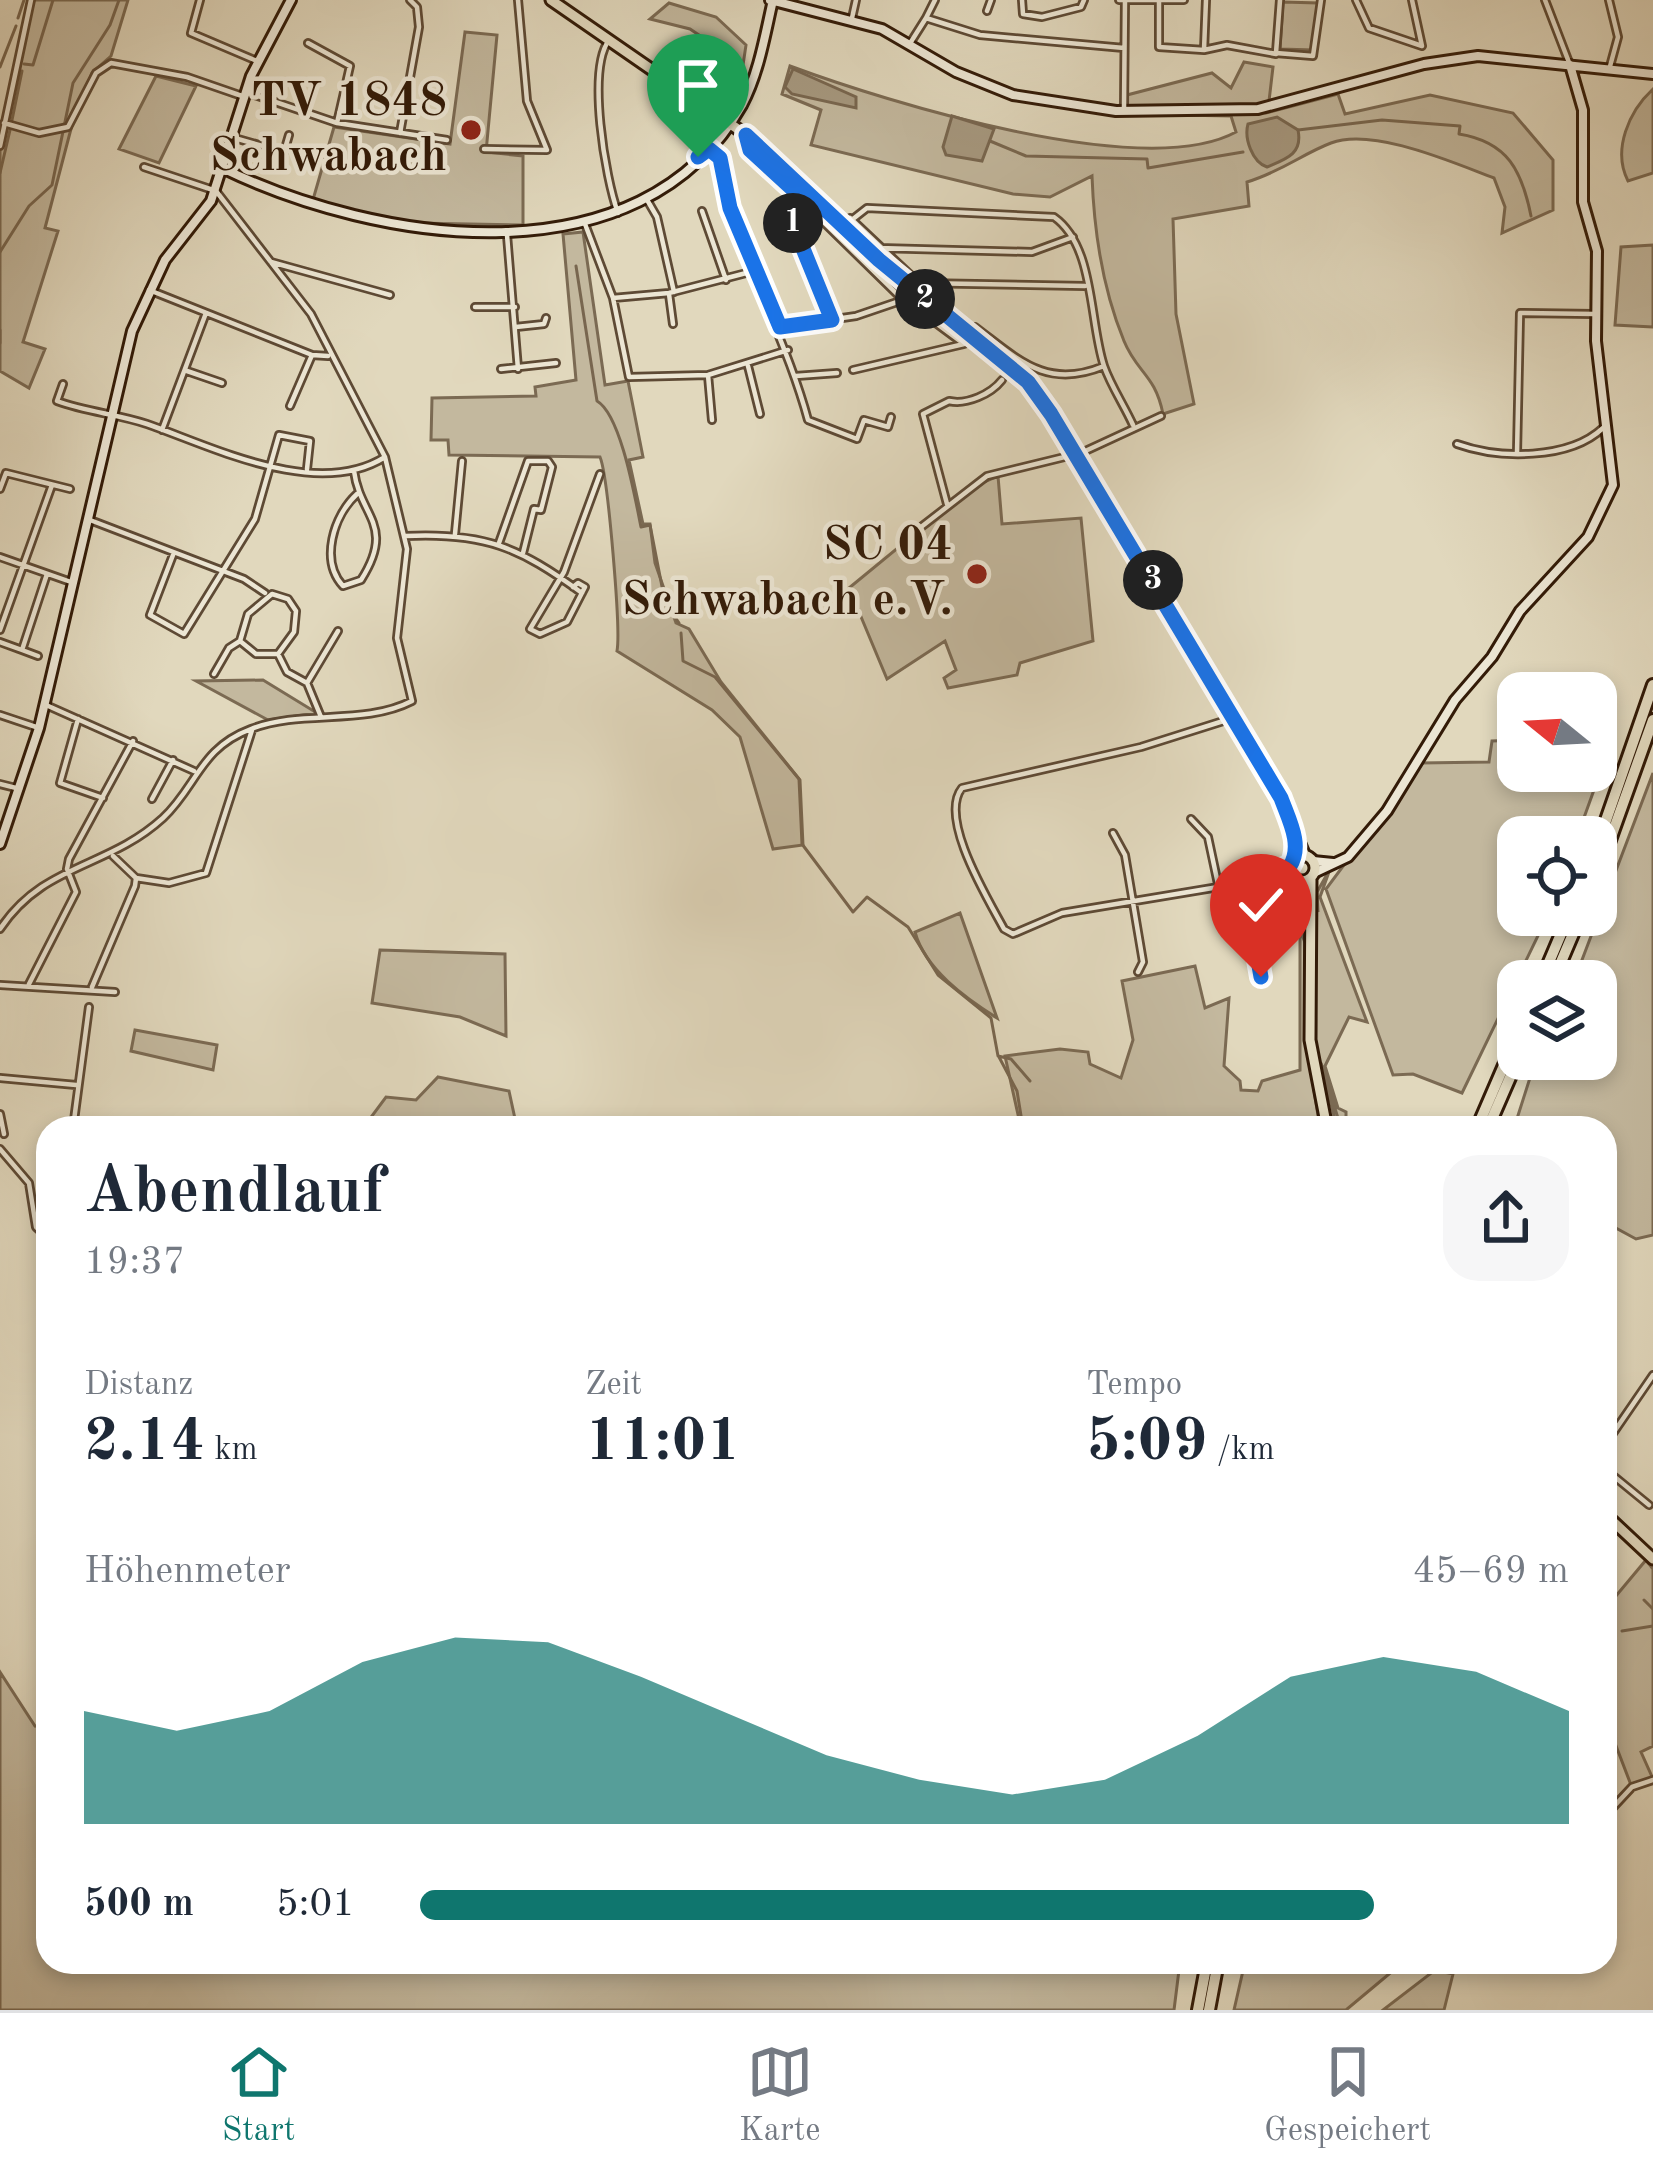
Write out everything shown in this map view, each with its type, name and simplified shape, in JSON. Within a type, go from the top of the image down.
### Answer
[{"type":"highway","points":[[1607,816],[1653,685]]},
{"type":"highway","points":[[1617,820],[1653,720]]},
{"type":"highway","points":[[1482,1116],[1498,1080]]},
{"type":"highway","points":[[1495,1116],[1508,1080]]},
{"type":"highway","points":[[1198,2010],[1205,1974]]},
{"type":"highway","points":[[1209,2010],[1216,1974]]},
{"type":"main road","points":[[0,844],[39,728],[71,582],[90,520],[122,362],[149,290],[216,191],[244,94],[291,0]]},
{"type":"main road","points":[[222,168],[286,198],[383,225],[507,229],[585,224],[646,198],[709,149],[745,99],[772,0],[852,18],[1013,95],[1124,111],[1234,111],[1454,58],[1500,56],[1653,74]]},
{"type":"main road","points":[[555,1],[746,135],[1028,382],[1077,454],[1281,798],[1308,904],[1310,1040],[1324,1116]]},
{"type":"main road","points":[[1302,869],[1348,857],[1387,811],[1455,700],[1492,657],[1520,611],[1588,537],[1613,485],[1594,314],[1597,251],[1583,202],[1582,110],[1570,65]]},
{"type":"main road","points":[[698,157],[728,122],[750,85]]},
{"type":"main road","points":[[745,99],[746,135]]},
{"type":"main road","points":[[216,191],[238,176]]},
{"type":"main road","points":[[1617,1525],[1653,1559]]},
{"type":"street","points":[[0,146],[31,0]]},
{"type":"street","points":[[200,0],[191,33],[257,61]]},
{"type":"street","points":[[399,134],[419,27],[417,7],[410,0]]},
{"type":"street","points":[[484,149],[548,150],[527,101],[518,0]]},
{"type":"street","points":[[852,18],[856,0]]},
{"type":"street","points":[[987,10],[991,0]]},
{"type":"street","points":[[1022,0],[1023,14],[1033,17],[1081,7],[1084,0]]},
{"type":"street","points":[[1124,111],[1123,0],[1184,0]]},
{"type":"street","points":[[1204,50],[1206,0]]},
{"type":"street","points":[[1276,53],[1280,0]]},
{"type":"street","points":[[1160,2],[1159,47],[1245,47],[1262,55],[1313,56],[1322,0]]},
{"type":"street","points":[[1356,0],[1369,28],[1422,46],[1412,0]]},
{"type":"street","points":[[1545,0],[1570,65]]},
{"type":"street","points":[[1609,0],[1618,37],[1609,70]]},
{"type":"street","points":[[909,45],[934,1]]},
{"type":"street","points":[[926,17],[980,35],[1124,48]]},
{"type":"street","points":[[609,40],[598,62],[603,134],[618,213]]},
{"type":"street","points":[[308,43],[350,66],[337,123]]},
{"type":"street","points":[[2,123],[30,132],[68,128],[96,73],[111,63],[187,77],[337,123],[446,140]]},
{"type":"street","points":[[231,137],[283,155],[290,135]]},
{"type":"street","points":[[746,135],[750,150],[904,299],[964,344],[854,370]]},
{"type":"street","points":[[709,149],[720,158],[730,208],[780,327],[807,415],[816,426],[857,439],[864,420],[888,427],[891,417]]},
{"type":"street","points":[[0,928],[38,885],[67,869],[112,855],[177,804],[207,756],[252,728],[412,700],[397,638],[407,563],[405,536],[385,457],[311,314],[216,191],[144,166]]},
{"type":"street","points":[[646,198],[657,217],[673,324]]},
{"type":"street","points":[[811,206],[793,224],[832,320]]},
{"type":"street","points":[[1085,286],[919,283],[847,222],[867,208],[1047,214],[1073,237],[1085,286],[1104,366],[1133,425]]},
{"type":"street","points":[[702,211],[727,280]]},
{"type":"street","points":[[585,224],[613,298],[632,379],[708,375],[788,350]]},
{"type":"street","points":[[507,229],[518,369]]},
{"type":"street","points":[[878,248],[1032,252],[1073,237]]},
{"type":"street","points":[[271,262],[390,295]]},
{"type":"street","points":[[613,298],[672,293],[755,271]]},
{"type":"street","points":[[149,290],[312,355],[329,355]]},
{"type":"street","points":[[780,327],[832,320],[904,299]]},
{"type":"street","points":[[475,307],[514,307]]},
{"type":"street","points":[[162,430],[206,313]]},
{"type":"street","points":[[1517,453],[1520,313],[1594,314]]},
{"type":"street","points":[[516,327],[544,324],[546,318]]},
{"type":"street","points":[[975,327],[1031,370],[1079,373],[1104,366]]},
{"type":"street","points":[[290,406],[312,355]]},
{"type":"street","points":[[501,369],[556,363]]},
{"type":"street","points":[[748,366],[760,414]]},
{"type":"street","points":[[185,370],[222,383]]},
{"type":"street","points":[[796,376],[837,373]]},
{"type":"street","points":[[708,375],[712,420]]},
{"type":"street","points":[[947,504],[923,414],[949,400],[958,403],[993,391],[1001,380]]},
{"type":"street","points":[[63,384],[58,401],[162,430],[226,456],[354,471],[385,457]]},
{"type":"street","points":[[903,541],[987,476],[1077,454],[1161,416]]},
{"type":"street","points":[[1457,444],[1478,452],[1517,453],[1573,445],[1607,424]]},
{"type":"street","points":[[173,555],[150,615],[179,633],[188,631],[255,519],[279,435],[310,441],[307,469]]},
{"type":"street","points":[[455,534],[462,461]]},
{"type":"street","points":[[499,543],[528,461],[548,461],[552,467],[541,511],[534,509],[523,553]]},
{"type":"street","points":[[354,471],[357,494],[376,521],[376,549],[361,580],[343,586],[332,570],[331,548],[346,505],[357,494]]},
{"type":"street","points":[[0,489],[6,473],[70,489]]},
{"type":"street","points":[[405,536],[455,534],[499,543],[523,553],[559,578],[573,587],[583,583],[583,594],[567,622],[540,634],[530,629],[559,578],[600,474]]},
{"type":"street","points":[[0,630],[52,485]]},
{"type":"street","points":[[90,520],[262,587],[265,595]]},
{"type":"street","points":[[0,558],[71,582]]},
{"type":"street","points":[[22,650],[47,574]]},
{"type":"street","points":[[214,674],[229,647],[240,640],[248,614],[265,595]]},
{"type":"street","points":[[265,595],[288,599],[296,611],[294,632],[278,654]]},
{"type":"street","points":[[308,683],[338,631]]},
{"type":"street","points":[[240,640],[256,654],[278,654]]},
{"type":"street","points":[[0,642],[38,656]]},
{"type":"street","points":[[278,654],[287,672],[308,683],[321,717]]},
{"type":"street","points":[[45,704],[194,771]]},
{"type":"street","points":[[0,716],[39,728]]},
{"type":"street","points":[[1236,718],[1141,747],[962,788],[955,807],[980,885],[1004,929],[1013,934],[1062,913],[1302,869]]},
{"type":"street","points":[[78,719],[60,783],[104,798]]},
{"type":"street","points":[[112,855],[136,878],[169,883],[206,873],[251,746],[252,728]]},
{"type":"street","points":[[28,984],[76,892],[67,869],[133,741]]},
{"type":"street","points":[[152,799],[172,760]]},
{"type":"street","points":[[0,784],[20,789]]},
{"type":"street","points":[[1191,819],[1208,837],[1218,884]]},
{"type":"street","points":[[1113,833],[1125,855],[1143,962],[1138,971]]},
{"type":"street","points":[[92,988],[136,878]]},
{"type":"street","points":[[1244,881],[1262,980]]},
{"type":"street","points":[[0,985],[115,992]]},
{"type":"street","points":[[75,1116],[89,1006]]},
{"type":"street","points":[[0,1078],[76,1085]]},
{"type":"street","points":[[0,1114],[4,1135]]},
{"type":"street","points":[[0,1149],[29,1183],[36,1221]]},
{"type":"street","points":[[1617,1428],[1653,1375]]},
{"type":"street","points":[[1617,1479],[1649,1505]]},
{"type":"street","points":[[1617,1803],[1632,1787],[1653,1780]]},
{"type":"shaded area","points":[[32,0],[128,0],[111,56],[92,73],[72,125],[45,228],[58,231],[23,342],[45,349],[29,388],[0,371],[0,144]]},
{"type":"shaded area","points":[[1283,2],[1318,3],[1314,50],[1280,49]]},
{"type":"shaded area","points":[[669,3],[716,17],[746,45],[743,65],[690,29],[650,19]]},
{"type":"shaded area","name":"TV 1848 Schwabach","points":[[465,32],[497,35],[486,152],[523,156],[523,225],[415,223],[312,203],[334,127],[450,144]]},
{"type":"shaded area","points":[[1244,62],[1273,67],[1269,101],[1240,109],[1266,113],[1338,94],[1345,114],[1430,95],[1513,113],[1553,160],[1553,210],[1502,233],[1505,207],[1494,178],[1413,149],[1348,139],[1247,182],[1249,206],[1173,219],[1176,314],[1194,404],[1163,414],[1151,382],[1124,341],[1110,301],[1097,239],[1092,176],[1050,197],[1013,194],[811,145],[821,110],[782,94],[790,66],[888,99],[1015,131],[1141,148],[1194,145],[1236,132],[1231,116],[1127,114],[1127,95],[1212,73],[1231,88]]},
{"type":"shaded area","points":[[793,69],[856,97],[856,108],[792,94],[785,87]]},
{"type":"shaded area","points":[[156,76],[196,86],[159,163],[119,149]]},
{"type":"shaded area","points":[[1653,89],[1653,173],[1628,181],[1622,157],[1625,132]]},
{"type":"shaded area","points":[[952,116],[994,129],[982,161],[946,155],[943,147]]},
{"type":"shaded area","points":[[1277,117],[1298,130],[1298,145],[1292,155],[1267,167],[1250,149],[1248,124]]},
{"type":"shaded area","points":[[583,232],[605,385],[628,381],[643,457],[629,460],[643,524],[650,524],[655,563],[676,623],[689,629],[721,682],[800,780],[803,845],[773,849],[740,737],[712,710],[617,651],[613,553],[600,457],[449,455],[448,440],[431,440],[432,398],[536,396],[535,387],[576,380],[563,234]]},
{"type":"shaded area","points":[[1653,245],[1653,327],[1615,325],[1621,247]]},
{"type":"shaded area","name":"SC 04 Schwabach e.V.","points":[[998,476],[1002,524],[1081,518],[1093,641],[1020,663],[1017,675],[948,688],[944,678],[956,670],[945,641],[887,679],[849,588],[972,487]]},
{"type":"shaded area","points":[[263,680],[317,713],[268,720],[196,681]]},
{"type":"shaded area","points":[[1492,741],[1497,741],[1497,792],[1593,792],[1585,816],[1497,816],[1497,936],[1538,936],[1526,960],[1497,960],[1497,1021],[1462,1093],[1413,1074],[1393,1075],[1326,889],[1420,763],[1489,762]]},
{"type":"shaded area","points":[[1653,773],[1653,1235],[1636,1239],[1617,1229],[1617,1116],[1518,1116],[1529,1080],[1617,1080],[1617,960],[1582,960],[1591,936],[1617,936],[1617,868]]},
{"type":"shaded area","points":[[1330,869],[1320,897],[1367,1022],[1349,1017],[1325,1066],[1338,1108],[1346,1116],[1337,1116],[1321,1063],[1334,1116],[1318,1080],[1312,983],[1317,892]]},
{"type":"shaded area","points":[[960,913],[997,1018],[937,970],[915,932]]},
{"type":"shaded area","points":[[1300,930],[1306,945],[1306,1040],[1318,1116],[1018,1116],[1005,1056],[1060,1049],[1088,1052],[1090,1064],[1121,1078],[1133,1040],[1122,981],[1195,966],[1205,1008],[1229,998],[1224,1066],[1240,1081],[1241,1090],[1258,1091],[1262,1081],[1300,1070]]},
{"type":"shaded area","points":[[380,950],[505,954],[506,1036],[460,1017],[372,1003]]},
{"type":"shaded area","points":[[135,1030],[217,1045],[213,1070],[131,1051]]},
{"type":"shaded area","points":[[438,1077],[509,1091],[514,1116],[372,1116],[386,1097],[416,1100]]},
{"type":"shaded area","points":[[1646,1560],[1653,1569],[1653,1746],[1641,1752],[1653,1779],[1631,1785],[1617,1748],[1617,1595]]},
{"type":"shaded area","points":[[0,1672],[36,1726],[36,1974],[1178,1974],[1174,2010],[0,2010]]},
{"type":"shaded area","points":[[1242,1974],[1389,1974],[1346,2010],[1234,2010]]},
{"type":"shaded area","points":[[1430,1974],[1453,1974],[1444,2010],[1383,2010]]},
{"type":"waterway","points":[[18,18],[24,0]]},
{"type":"waterway","points":[[24,64],[33,65],[53,0]]},
{"type":"waterway","points":[[0,252],[29,206],[52,185],[73,83],[110,25],[119,0]]},
{"type":"waterway","points":[[0,67],[16,26]]},
{"type":"waterway","points":[[12,120],[22,71]]},
{"type":"waterway","points":[[1298,130],[1382,120],[1460,126],[1459,134],[1490,144],[1510,161],[1531,216]]},
{"type":"waterway","points":[[0,173],[10,130]]},
{"type":"waterway","points":[[990,141],[1026,156],[1147,159],[1148,168],[1243,152]]},
{"type":"waterway","points":[[576,266],[597,401],[620,439],[641,527],[650,525],[665,602],[679,623]]},
{"type":"waterway","points":[[0,330],[0,343]]},
{"type":"waterway","points":[[681,633],[683,661],[715,677],[799,779],[802,844],[853,912],[867,897],[908,927],[938,975],[991,1018],[998,1056],[1011,1059],[1030,1081]]},
{"type":"waterway","points":[[999,1057],[1017,1091],[1021,1116]]},
{"type":"waterway","points":[[1644,1600],[1653,1609]]},
{"type":"waterway","points":[[1622,1631],[1653,1626]]},
{"type":"place","name":"TV 1848 Schwabach","points":[[471,130]]},
{"type":"place","name":"SC 04 Schwabach e.V.","points":[[977,574]]},
{"type":"route","points":[[698,157],[709,149],[720,158],[730,208],[780,327],[832,320],[793,224],[811,206],[750,150],[746,135],[879,260],[1028,382],[1051,414],[1281,798],[1293,832],[1295,858],[1290,866],[1244,881],[1261,977]]}]
